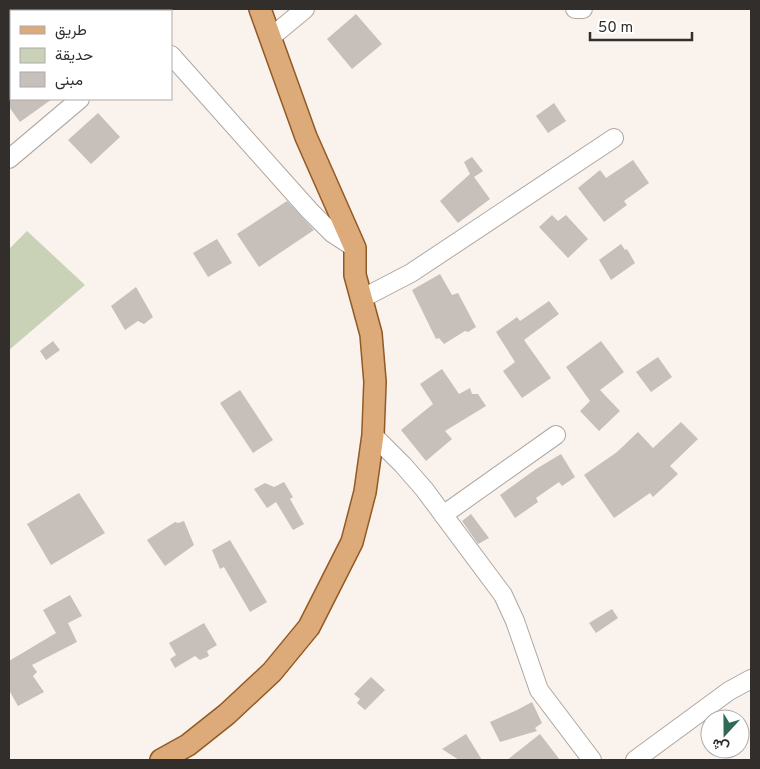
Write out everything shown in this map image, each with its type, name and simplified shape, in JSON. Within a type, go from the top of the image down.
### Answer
[{"type":"main road","points":[[162,760],[188,745],[227,714],[272,672],[308,627],[352,542],[365,492],[373,435],[375,382],[371,334],[355,275],[355,248],[306,137],[260,9]]},
{"type":"street","points":[[270,38],[305,9]]},
{"type":"street","points":[[575,9],[583,9]]},
{"type":"street","points":[[172,56],[309,210],[332,233],[355,248]]},
{"type":"street","points":[[9,159],[79,100]]},
{"type":"street","points":[[361,299],[411,273],[614,138]]},
{"type":"street","points":[[373,435],[403,465],[503,595],[515,621],[539,690],[588,759]]},
{"type":"street","points":[[443,515],[556,435]]},
{"type":"street","points":[[635,760],[729,691],[751,679]]},
{"type":"green space","points":[[27,231],[85,285],[9,350],[9,249]]},
{"type":"building","points":[[356,14],[382,44],[352,69],[327,39]]},
{"type":"building","points":[[9,99],[51,100],[20,122],[9,107]]},
{"type":"building","points":[[554,103],[566,121],[548,133],[536,116]]},
{"type":"building","points":[[98,113],[120,137],[91,164],[68,140]]},
{"type":"building","points":[[472,157],[483,171],[474,177],[490,199],[458,223],[440,201],[470,174],[464,162]]},
{"type":"building","points":[[633,160],[649,183],[624,201],[627,205],[604,222],[578,188],[600,170],[606,178]]},
{"type":"building","points":[[287,201],[314,230],[259,267],[237,234]]},
{"type":"building","points":[[552,215],[558,221],[566,215],[588,239],[568,258],[539,227]]},
{"type":"building","points":[[217,239],[232,263],[208,277],[193,253]]},
{"type":"building","points":[[621,244],[625,250],[627,249],[635,263],[611,280],[599,260]]},
{"type":"building","points":[[440,274],[452,295],[458,293],[476,327],[468,332],[465,331],[444,344],[439,338],[436,339],[412,290]]},
{"type":"building","points":[[136,287],[153,317],[144,324],[138,321],[125,330],[111,306]]},
{"type":"building","points":[[549,301],[559,314],[524,340],[551,378],[522,398],[503,371],[515,362],[496,332],[517,317],[520,321]]},
{"type":"building","points":[[53,341],[60,350],[46,360],[40,351]]},
{"type":"building","points":[[601,341],[624,372],[600,390],[620,411],[599,431],[580,411],[590,401],[566,367]]},
{"type":"building","points":[[658,357],[672,377],[651,392],[636,372]]},
{"type":"building","points":[[442,369],[459,394],[470,388],[472,394],[478,394],[486,406],[445,431],[452,439],[426,461],[401,430],[433,404],[420,384]]},
{"type":"building","points":[[240,390],[273,440],[253,453],[220,403]]},
{"type":"building","points":[[681,422],[698,439],[670,466],[678,474],[653,497],[650,493],[614,518],[584,475],[617,452],[638,432],[653,448]]},
{"type":"building","points":[[561,454],[575,477],[562,486],[559,482],[536,498],[538,502],[515,518],[500,495]]},
{"type":"building","points":[[284,482],[293,497],[290,499],[304,524],[293,530],[276,502],[267,508],[254,489],[265,483],[274,487]]},
{"type":"building","points":[[79,493],[105,533],[51,565],[27,524]]},
{"type":"building","points":[[471,514],[489,538],[478,544],[462,521]]},
{"type":"building","points":[[184,521],[194,545],[165,566],[147,540],[175,522]]},
{"type":"building","points":[[230,540],[267,602],[250,612],[224,567],[220,569],[212,550]]},
{"type":"building","points":[[70,595],[82,616],[68,623],[77,642],[32,665],[37,672],[33,676],[44,692],[18,706],[9,690],[9,661],[56,633],[43,610]]},
{"type":"building","points":[[612,609],[618,618],[596,633],[589,623]]},
{"type":"building","points":[[204,623],[217,645],[207,651],[209,656],[200,660],[195,656],[175,668],[170,659],[176,655],[169,643]]},
{"type":"building","points":[[371,677],[385,690],[365,710],[357,703],[360,699],[354,694]]},
{"type":"building","points":[[532,702],[542,723],[535,728],[537,731],[500,742],[490,722]]},
{"type":"building","points":[[466,734],[482,760],[459,760],[442,749]]},
{"type":"building","points":[[540,734],[560,760],[507,760]]}]
